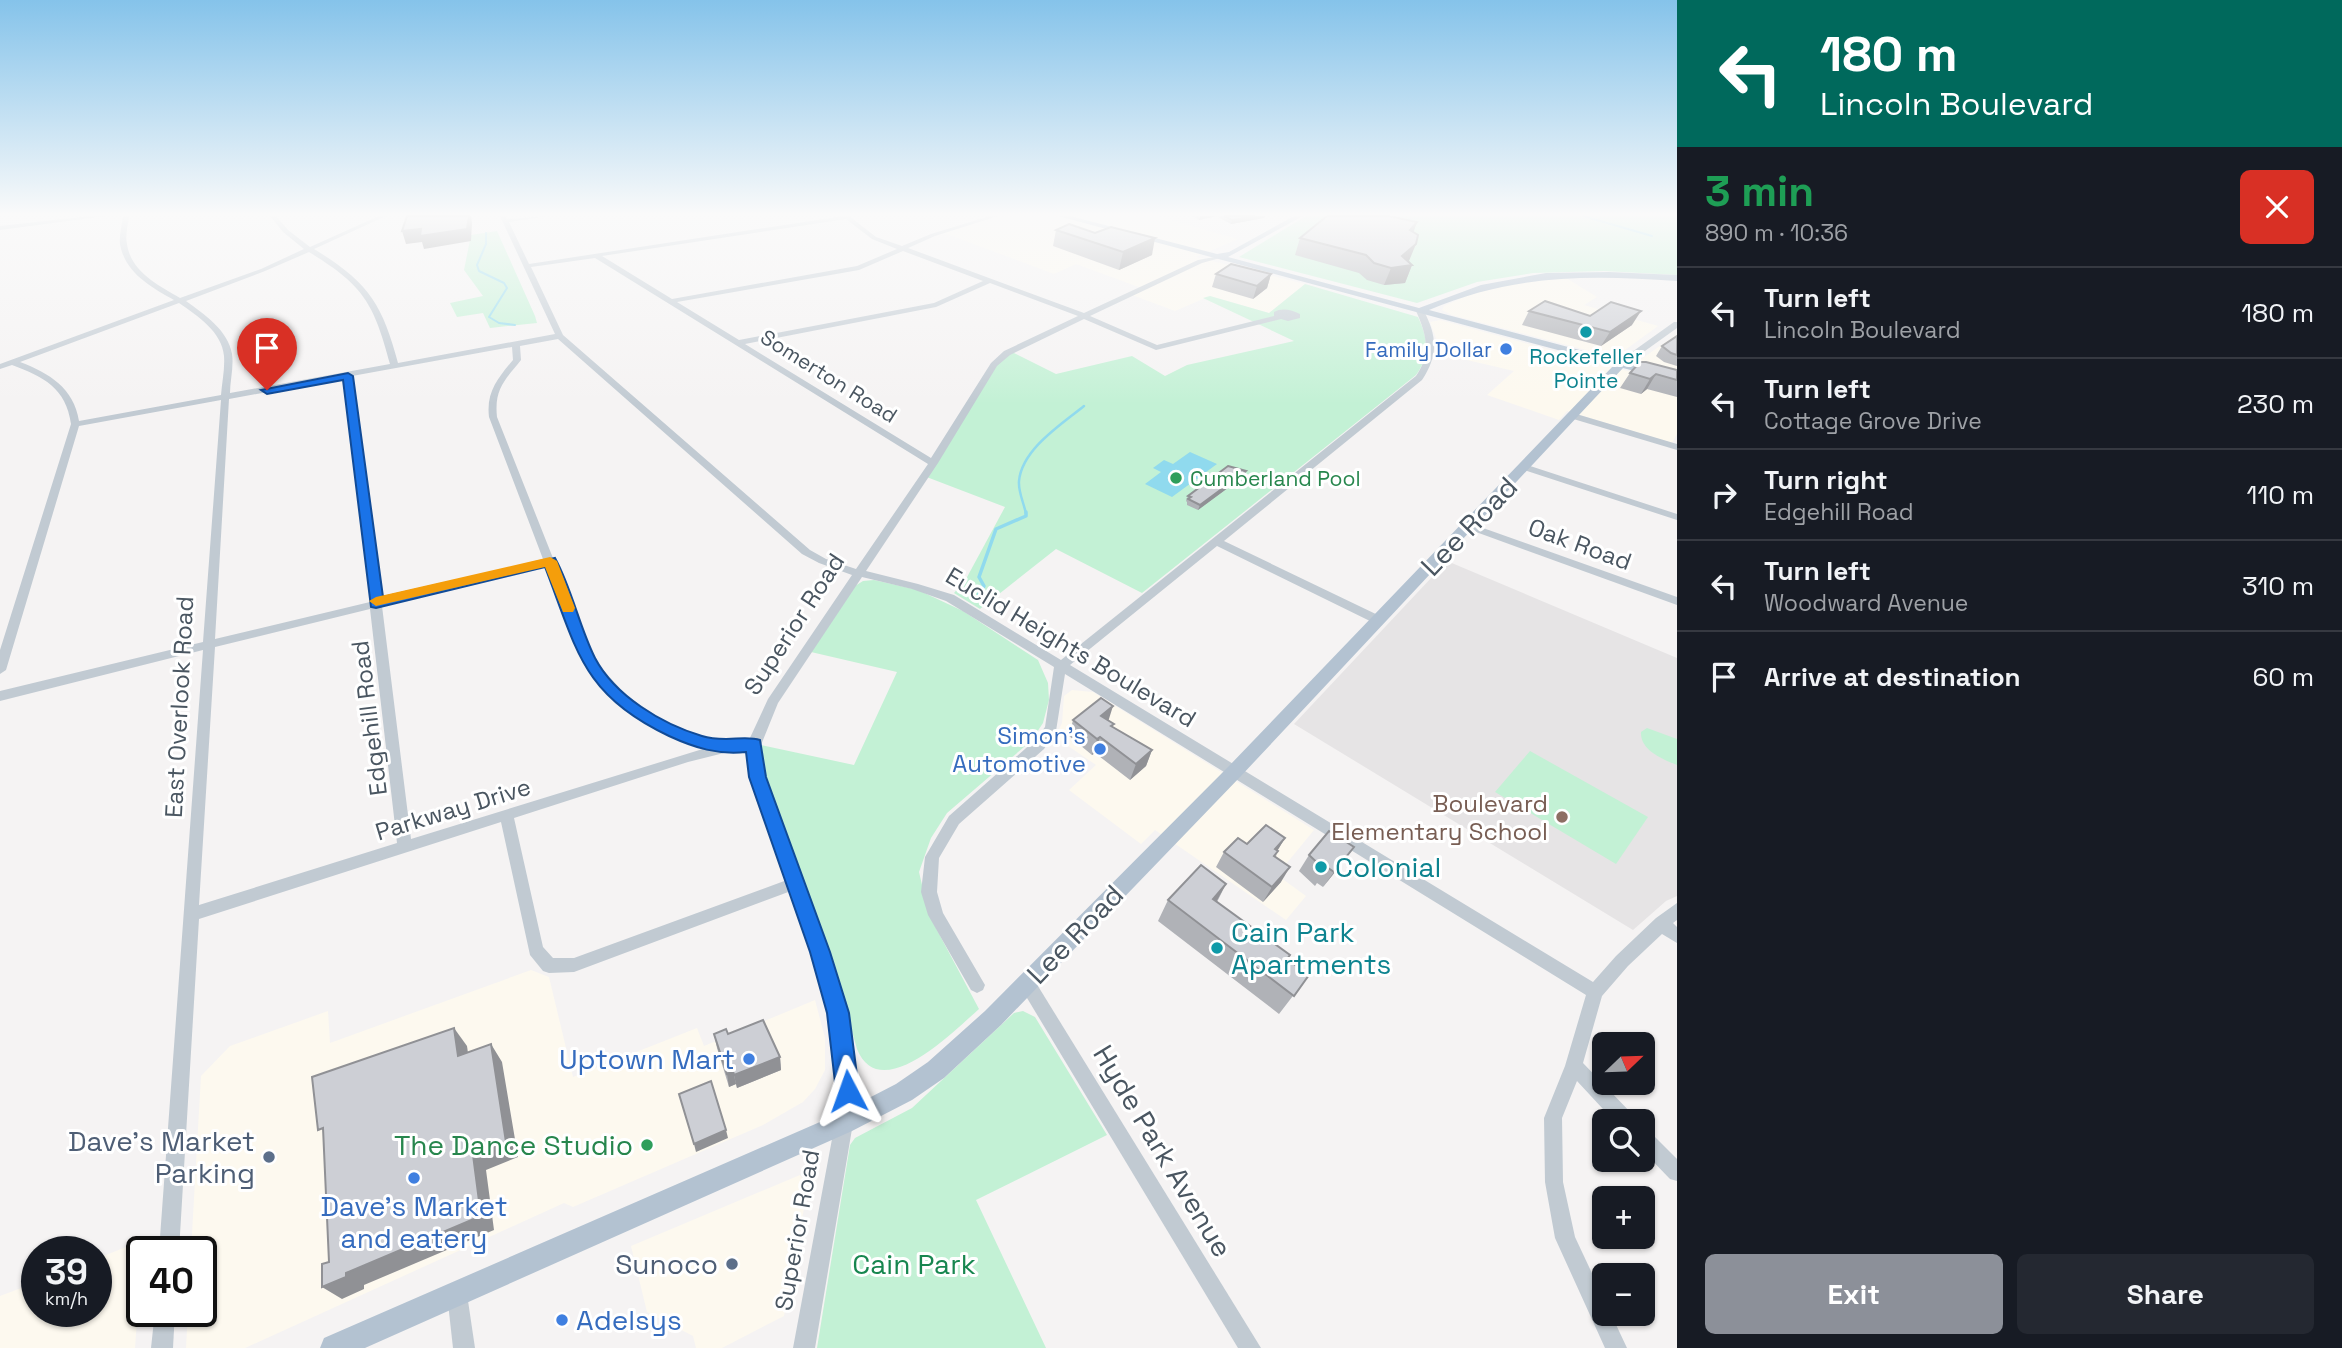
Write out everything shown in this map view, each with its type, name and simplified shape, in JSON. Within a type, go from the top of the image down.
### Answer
[{"type":"main road","points":[[1300,279],[1677,379]]},
{"type":"main road","points":[[1420,311],[1465,290],[1515,279]]},
{"type":"main road","name":"Lee Road","points":[[334,1348],[844,1123],[904,1092],[936,1070],[1027,983],[1235,771],[1621,364]]},
{"type":"street","name":"East Overlook Road","points":[[144,279],[209,320],[224,339],[228,354],[170,1236]]},
{"type":"street","points":[[3,362],[230,279]]},
{"type":"street","points":[[353,279],[368,294],[385,328],[395,367]]},
{"type":"street","name":"Euclid Heights Boulevard","points":[[533,279],[560,336],[806,552],[821,562],[917,585],[950,598],[1595,992]]},
{"type":"street","name":"Somerton Road","points":[[635,279],[933,463]]},
{"type":"street","points":[[672,301],[797,279]]},
{"type":"street","points":[[983,279],[1083,315],[1156,348],[1279,317]]},
{"type":"street","name":"Superior Road","points":[[804,1348],[844,1123],[848,1079],[838,1013],[758,777],[754,745],[772,702],[933,463],[994,365],[1007,353],[1161,279]]},
{"type":"street","points":[[738,343],[936,305],[989,281]]},
{"type":"street","points":[[977,985],[936,915],[929,892],[932,857],[954,820],[1045,736],[1051,727],[1060,667],[1419,378],[1427,367],[1433,349],[1431,335],[1420,311]]},
{"type":"street","name":"Lee Road","points":[[1621,364],[1675,326]]},
{"type":"street","points":[[75,424],[560,336]]},
{"type":"street","points":[[516,346],[517,360],[497,382],[490,402],[493,417],[589,661],[609,690],[645,718],[697,741],[727,748],[754,745]]},
{"type":"street","points":[[0,670],[75,424],[74,409],[69,396],[55,382],[3,362]]},
{"type":"street","name":"Edgehill Road","points":[[348,376],[405,847]]},
{"type":"street","points":[[1573,416],[1677,447]]},
{"type":"street","points":[[1524,467],[1677,517]]},
{"type":"street","name":"Oak Road","points":[[1469,526],[1677,601]]},
{"type":"street","points":[[1216,541],[1378,620]]},
{"type":"street","points":[[0,696],[550,561]]},
{"type":"street","name":"Parkway Drive","points":[[193,914],[688,757],[727,748]]},
{"type":"street","points":[[508,816],[536,950],[549,966],[574,965],[796,883]]},
{"type":"street","points":[[1616,1348],[1565,1238],[1554,1182],[1553,1118],[1574,1066],[1595,992],[1661,922],[1677,910]]},
{"type":"street","points":[[1661,922],[1677,936]]},
{"type":"street","name":"Hyde Park Avenue","points":[[1027,983],[1250,1348]]},
{"type":"street","points":[[1574,1066],[1615,1109]]},
{"type":"street","points":[[1655,1149],[1677,1172]]},
{"type":"street","points":[[457,1294],[464,1348]]},
{"type":"street","points":[[162,1348],[164,1327]]},
{"type":"shaded area","points":[[1117,279],[1284,279],[1305,284],[1269,313],[1210,296],[1175,311],[1132,295],[1144,289]]},
{"type":"shaded area","points":[[1567,279],[1597,297],[1584,305],[1658,326],[1621,353],[1605,355],[1452,315],[1442,310],[1444,306],[1471,294],[1510,284]]},
{"type":"shaded area","points":[[1440,320],[1635,373],[1640,360],[1677,334],[1677,434],[1672,443],[1567,411],[1559,420],[1487,395],[1514,371],[1437,353],[1437,341],[1430,322]]},
{"type":"shaded area","name":"Boulevard Elementary School","points":[[1447,561],[1677,658],[1677,896],[1666,901],[1633,930],[1294,724]]},
{"type":"shaded area","points":[[1072,690],[1093,692],[1314,830],[1277,875],[1306,896],[1286,920],[1155,830],[1141,844],[1069,790],[1096,765],[1055,737],[1062,723],[1064,696]]},
{"type":"shaded area","points":[[531,970],[549,977],[573,1077],[697,1028],[704,1046],[815,1000],[825,1038],[825,1070],[815,1089],[803,1102],[763,1125],[573,1207],[564,1203],[245,1348],[186,1348],[187,1327],[217,1327],[217,1236],[192,1236],[201,1076],[230,1046],[328,1011],[330,1043]]},
{"type":"shaded area","points":[[800,1175],[808,1187],[784,1316],[722,1348],[696,1348],[693,1336],[647,1312],[631,1246]]},
{"type":"shaded area","points":[[126,1247],[126,1327],[137,1327],[135,1348],[0,1348],[0,1296],[21,1288],[21,1327],[112,1327],[112,1253]]},
{"type":"green space","points":[[471,279],[518,279],[537,323],[490,328],[483,313],[457,317],[450,303],[483,296]]},
{"type":"green space","points":[[1324,279],[1496,279],[1477,282],[1417,303]]},
{"type":"green space","points":[[1305,284],[1418,317],[1426,347],[1424,361],[1416,375],[1142,593],[1056,549],[980,609],[954,593],[966,579],[1005,507],[924,476],[994,365],[1010,351],[1056,374],[1132,356],[1165,376],[1187,365],[1294,341],[1203,298],[1210,296],[1269,313]]},
{"type":"green space","points":[[874,580],[918,590],[963,611],[1038,660],[1048,683],[1049,700],[1043,723],[1031,741],[947,813],[931,838],[919,872],[929,915],[979,1009],[917,1059],[899,1067],[882,1070],[868,1065],[857,1049],[828,947],[763,774],[761,745],[854,765],[897,672],[811,652],[855,586],[863,581]]},
{"type":"green space","points":[[1647,728],[1677,739],[1677,765],[1648,749],[1641,732]]},
{"type":"green space","points":[[1530,751],[1648,817],[1616,864],[1495,792]]},
{"type":"green space","name":"Cain Park","points":[[1023,1011],[1035,1017],[1107,1135],[976,1200],[1046,1348],[817,1348],[850,1145],[855,1138],[912,1108],[1014,1013]]},
{"type":"water","name":"Cumberland Pool","points":[[1190,452],[1217,464],[1172,497],[1145,484],[1161,472],[1153,468],[1164,460],[1173,464]]},
{"type":"building","points":[[1233,279],[1265,279],[1257,286]]},
{"type":"building","points":[[1545,301],[1590,316],[1611,302],[1641,311],[1610,332],[1529,311]]},
{"type":"building","points":[[1677,336],[1677,355],[1662,346]]},
{"type":"building","points":[[1640,362],[1677,370],[1677,380],[1656,374],[1650,379],[1630,373]]},
{"type":"building","points":[[1228,466],[1246,471],[1200,505],[1188,499],[1191,497],[1188,496]]},
{"type":"building","points":[[1101,698],[1113,706],[1101,716],[1114,724],[1111,726],[1152,750],[1136,764],[1073,720]]},
{"type":"building","points":[[1266,825],[1285,838],[1275,849],[1278,851],[1274,856],[1290,867],[1272,887],[1224,852],[1238,838],[1247,844]]},
{"type":"building","points":[[1329,831],[1354,847],[1334,872],[1328,868],[1326,871],[1309,855]]},
{"type":"building","points":[[1201,865],[1226,884],[1213,899],[1290,955],[1287,959],[1309,975],[1294,996],[1168,900]]},
{"type":"building","name":"Uptown Mart","points":[[763,1020],[780,1057],[734,1075],[733,1071],[727,1074],[714,1034],[726,1029],[728,1034]]},
{"type":"building","name":"Dave's Market and eatery","points":[[454,1028],[458,1056],[491,1044],[506,1142],[473,1155],[481,1216],[346,1273],[346,1277],[322,1287],[322,1264],[329,1262],[323,1128],[318,1130],[312,1077]]},
{"type":"building","points":[[711,1081],[726,1130],[694,1144],[679,1094]]},
{"type":"waterway","points":[[495,279],[507,288],[489,317],[499,323],[515,325]]},
{"type":"waterway","points":[[1026,514],[1019,481],[1027,458],[1044,438],[1084,406]]},
{"type":"waterway","points":[[979,594],[984,586],[979,577],[996,529],[1026,514]]},
{"type":"slow traffic","points":[[376,601],[550,561],[568,608]]},
{"type":"place","name":"Rockefeller Pointe","points":[[1586,332]]},
{"type":"place","name":"Family Dollar","points":[[1506,349]]},
{"type":"place","name":"Cumberland Pool","points":[[1176,478]]},
{"type":"place","name":"Simon's Automotive","points":[[1100,749]]},
{"type":"place","name":"Boulevard Elementary School","points":[[1562,817]]},
{"type":"place","name":"Colonial","points":[[1321,867]]},
{"type":"place","name":"Cain Park Apartments","points":[[1217,948]]},
{"type":"place","name":"Uptown Mart","points":[[749,1059]]},
{"type":"place","name":"The Dance Studio","points":[[647,1145]]},
{"type":"place","name":"Dave's Market Parking","points":[[269,1157]]},
{"type":"place","name":"Dave's Market and eatery","points":[[414,1178]]},
{"type":"place","name":"Sunoco","points":[[732,1264]]},
{"type":"place","name":"Adelsys","points":[[562,1320]]},
{"type":"route","points":[[267,390],[348,376],[376,603],[550,561],[589,661],[609,690],[645,718],[710,746],[727,748],[754,745],[758,777],[820,952],[838,1013],[848,1072],[848,1091]]}]
